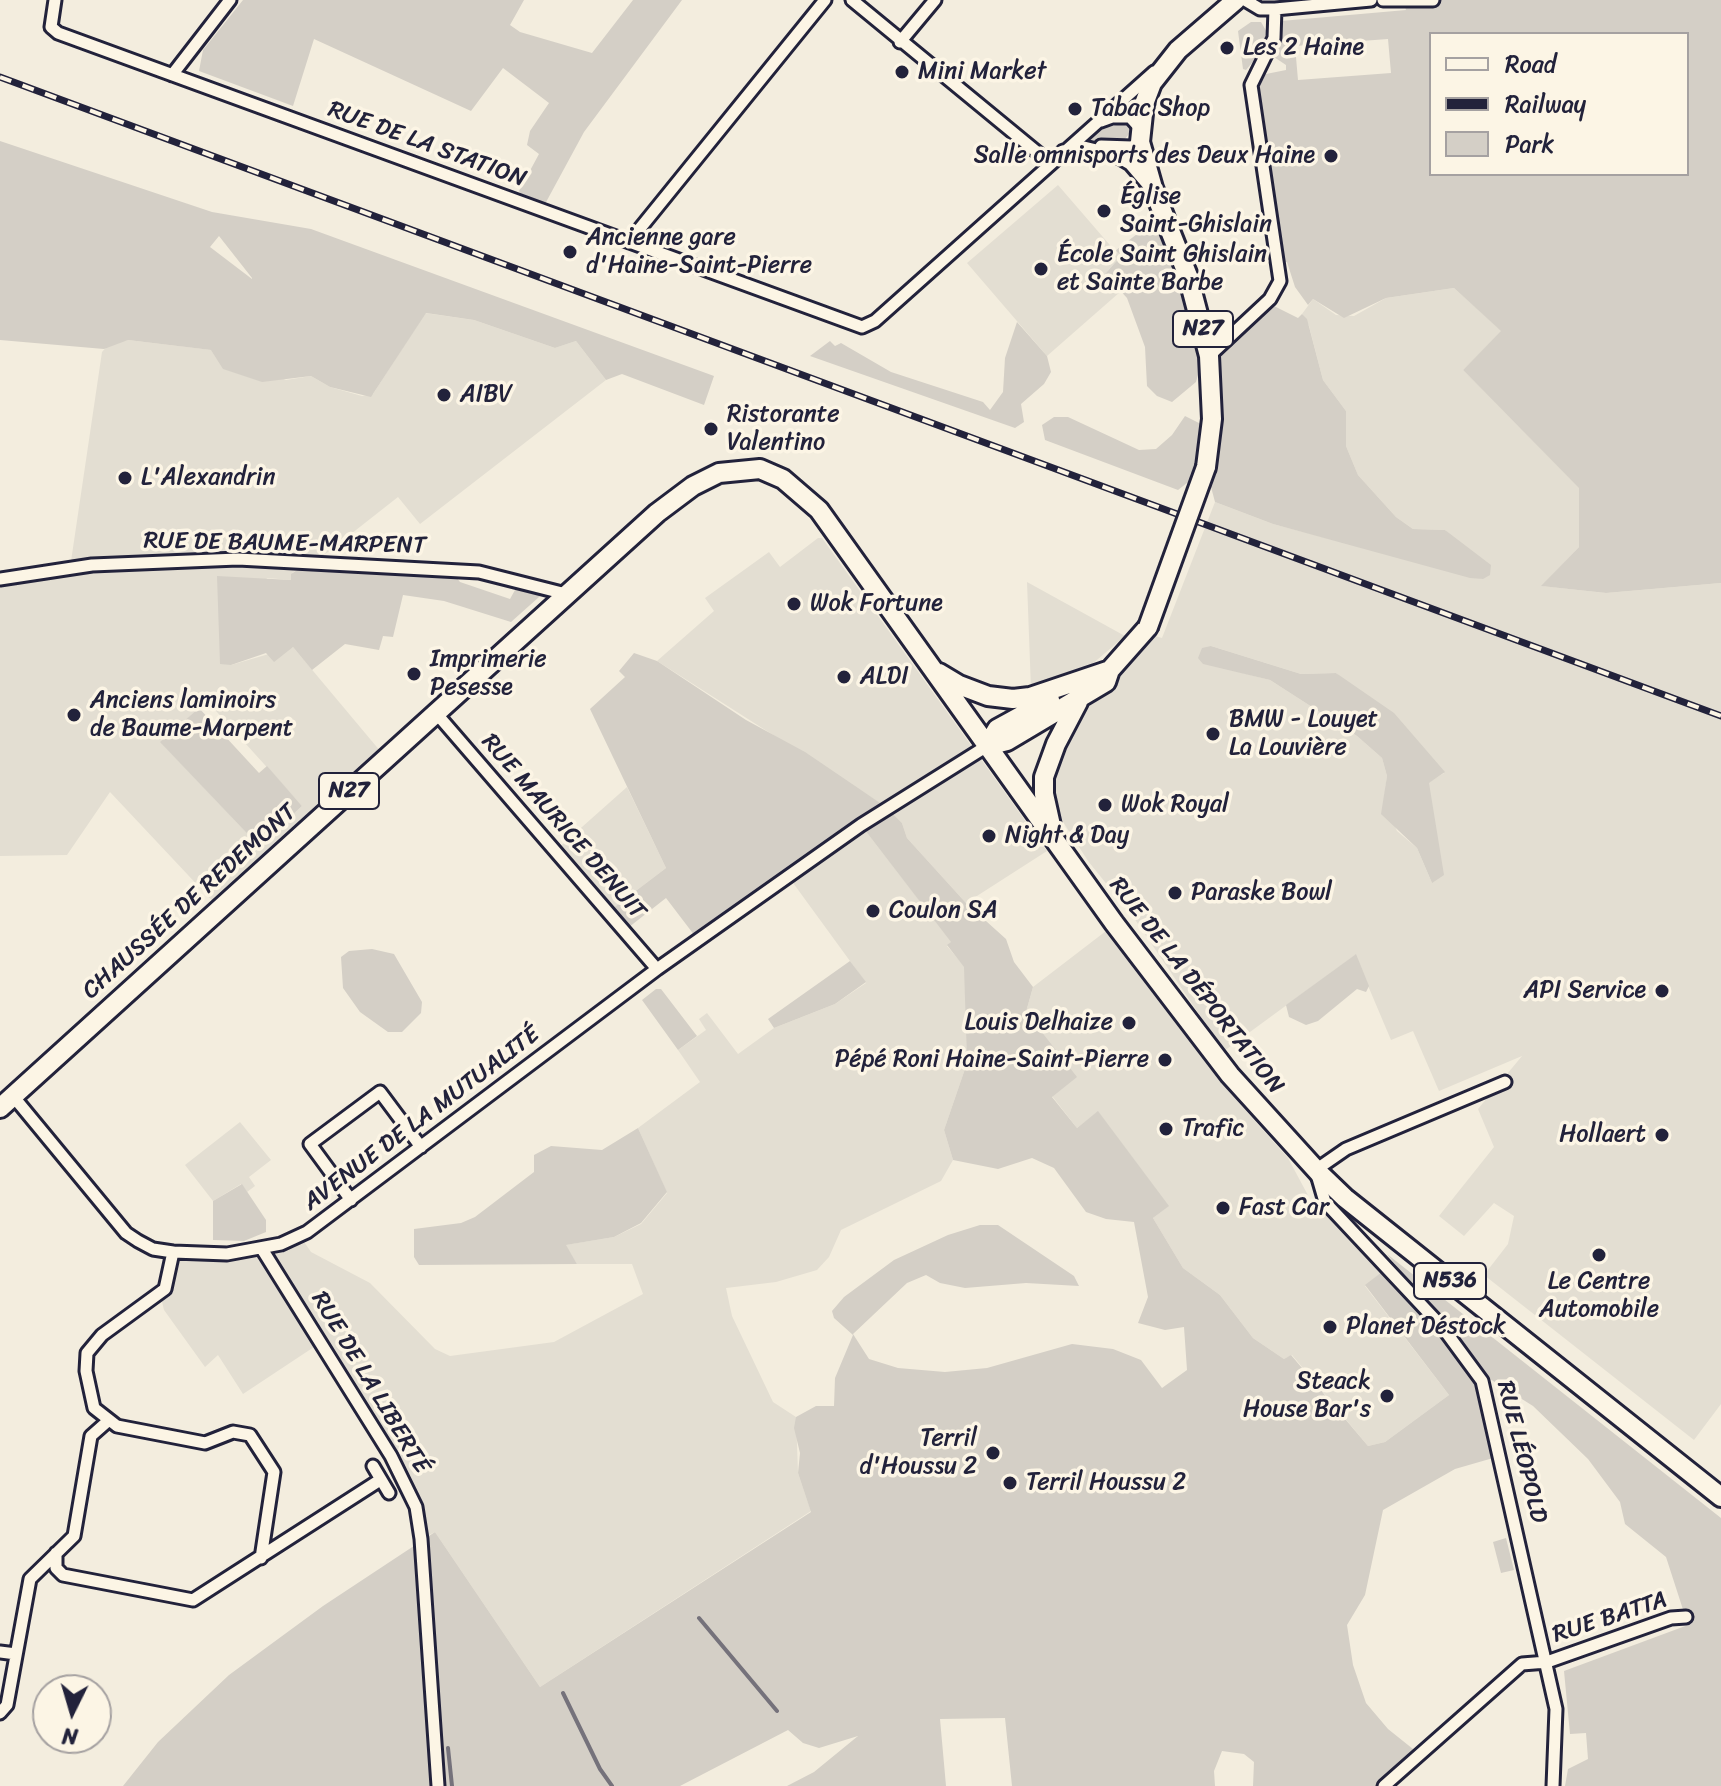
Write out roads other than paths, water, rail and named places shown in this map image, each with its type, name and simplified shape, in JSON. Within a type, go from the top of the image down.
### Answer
[{"type":"main road","points":[[1140,135],[1152,83],[1178,50],[1236,0]]},
{"type":"main road","name":"N27","points":[[1110,670],[1148,627],[1206,467],[1212,419],[1209,356],[1188,276],[1157,198],[1140,135]]},
{"type":"main road","name":"RUE DE LA DÉPORTATION","points":[[703,481],[719,473],[747,468],[772,473],[798,489],[819,510],[1055,841],[1230,1075],[1345,1198],[1721,1497]]},
{"type":"main road","name":"CHAUSSÉE DE REDEMONT","points":[[6,1102],[566,594],[657,513],[703,481]]},
{"type":"main road","name":"N27","points":[[932,668],[959,685],[1013,699],[1030,697],[1083,679]]},
{"type":"main road","points":[[987,746],[999,728],[1083,679],[1110,670]]},
{"type":"main road","points":[[987,746],[1007,741],[1078,702],[1106,682],[1110,670]]},
{"type":"main road","points":[[1055,841],[1044,794],[1044,777],[1056,744],[1078,702]]},
{"type":"street","name":"RUE DE LA STATION","points":[[55,0],[51,27],[58,33],[852,326],[869,325],[1049,162]]},
{"type":"street","points":[[172,75],[230,0]]},
{"type":"street","points":[[629,242],[825,0]]},
{"type":"street","points":[[852,0],[1049,162],[1178,50]]},
{"type":"street","points":[[900,42],[935,0]]},
{"type":"street","points":[[1245,0],[1260,9],[1371,0]]},
{"type":"street","points":[[1383,0],[1433,0]]},
{"type":"street","points":[[1209,356],[1270,299],[1280,281],[1251,85],[1274,38],[1275,9]]},
{"type":"street","points":[[1062,151],[1084,147],[1132,147],[1140,135],[1130,117],[1122,116],[1093,125]]},
{"type":"street","points":[[1084,147],[1121,157],[1138,172],[1157,198]]},
{"type":"street","name":"RUE DE BAUME-MARPENT","points":[[0,579],[92,565],[238,559],[479,572],[566,594]]},
{"type":"street","name":"RUE MAURICE DENUIT","points":[[436,713],[657,969]]},
{"type":"street","name":"AVENUE DE LA MUTUALITÉ","points":[[6,1102],[126,1233],[153,1249],[227,1254],[262,1249],[307,1232],[657,969],[861,825],[987,746]]},
{"type":"street","points":[[1320,1170],[1346,1149],[1505,1082]]},
{"type":"street","points":[[351,1200],[310,1144],[321,1135],[380,1092],[421,1147]]},
{"type":"street","name":"RUE LÉOPOLD","points":[[1320,1170],[1325,1202],[1443,1328],[1477,1371],[1547,1662],[1557,1731],[1553,1786]]},
{"type":"street","name":"RUE DE LA LIBERTÉ","points":[[262,1249],[391,1456],[416,1507],[421,1539],[438,1786]]},
{"type":"street","points":[[173,1252],[165,1289],[102,1335],[87,1353],[86,1371],[94,1408],[108,1421],[205,1443],[233,1432],[250,1435],[269,1462],[275,1483],[261,1558]]},
{"type":"street","points":[[0,1713],[7,1705],[30,1579],[74,1536],[91,1436],[108,1421]]},
{"type":"street","points":[[373,1466],[389,1493]]},
{"type":"street","points":[[56,1553],[56,1568],[63,1575],[187,1601],[200,1598],[380,1480]]},
{"type":"street","name":"RUE BATTA","points":[[1384,1786],[1522,1664],[1547,1662],[1671,1618],[1686,1617]]},
{"type":"street","points":[[0,1652],[16,1654]]},
{"type":"waterway","points":[[699,1618],[777,1711]]},
{"type":"waterway","points":[[563,1693],[600,1769],[612,1786]]},
{"type":"waterway","points":[[448,1748],[452,1786]]},
{"type":"railway","points":[[0,77],[1721,716]]},
{"type":"place","name":"Les 2 Haine","points":[[1227,48]]},
{"type":"place","name":"Mini Market","points":[[902,72]]},
{"type":"place","name":"Tabac Shop","points":[[1075,109]]},
{"type":"place","name":"Salle omnisports des Deux Haine","points":[[1331,156]]},
{"type":"place","name":"Église Saint-Ghislain","points":[[1104,211]]},
{"type":"place","name":"Ancienne gare d'Haine-Saint-Pierre","points":[[570,252]]},
{"type":"place","name":"École Saint Ghislain et Sainte Barbe","points":[[1041,269]]},
{"type":"place","name":"AIBV","points":[[444,395]]},
{"type":"place","name":"Ristorante Valentino","points":[[711,429]]},
{"type":"place","name":"L'Alexandrin","points":[[125,478]]},
{"type":"place","name":"Wok Fortune","points":[[794,604]]},
{"type":"place","name":"Imprimerie Pesesse","points":[[414,674]]},
{"type":"place","name":"ALDI","points":[[844,677]]},
{"type":"place","name":"Anciens laminoirs de Baume-Marpent","points":[[74,715]]},
{"type":"place","name":"BMW - Louyet La Louvière","points":[[1213,734]]},
{"type":"place","name":"Wok Royal","points":[[1105,805]]},
{"type":"place","name":"Night & Day","points":[[989,836]]},
{"type":"place","name":"Paraske Bowl","points":[[1175,893]]},
{"type":"place","name":"Coulon SA","points":[[873,911]]},
{"type":"place","name":"API Service","points":[[1662,991]]},
{"type":"place","name":"Louis Delhaize","points":[[1129,1023]]},
{"type":"place","name":"Pépé Roni Haine-Saint-Pierre","points":[[1165,1060]]},
{"type":"place","name":"Trafic","points":[[1166,1129]]},
{"type":"place","name":"Hollaert","points":[[1662,1135]]},
{"type":"place","name":"Fast Car","points":[[1223,1208]]},
{"type":"place","name":"Le Centre Automobile","points":[[1599,1255]]},
{"type":"place","name":"Planet Déstock","points":[[1330,1327]]},
{"type":"place","name":"Steack House Bar's","points":[[1387,1396]]},
{"type":"place","name":"Terril d'Houssu 2","points":[[993,1453]]},
{"type":"place","name":"Terril Houssu 2","points":[[1010,1483]]}]
